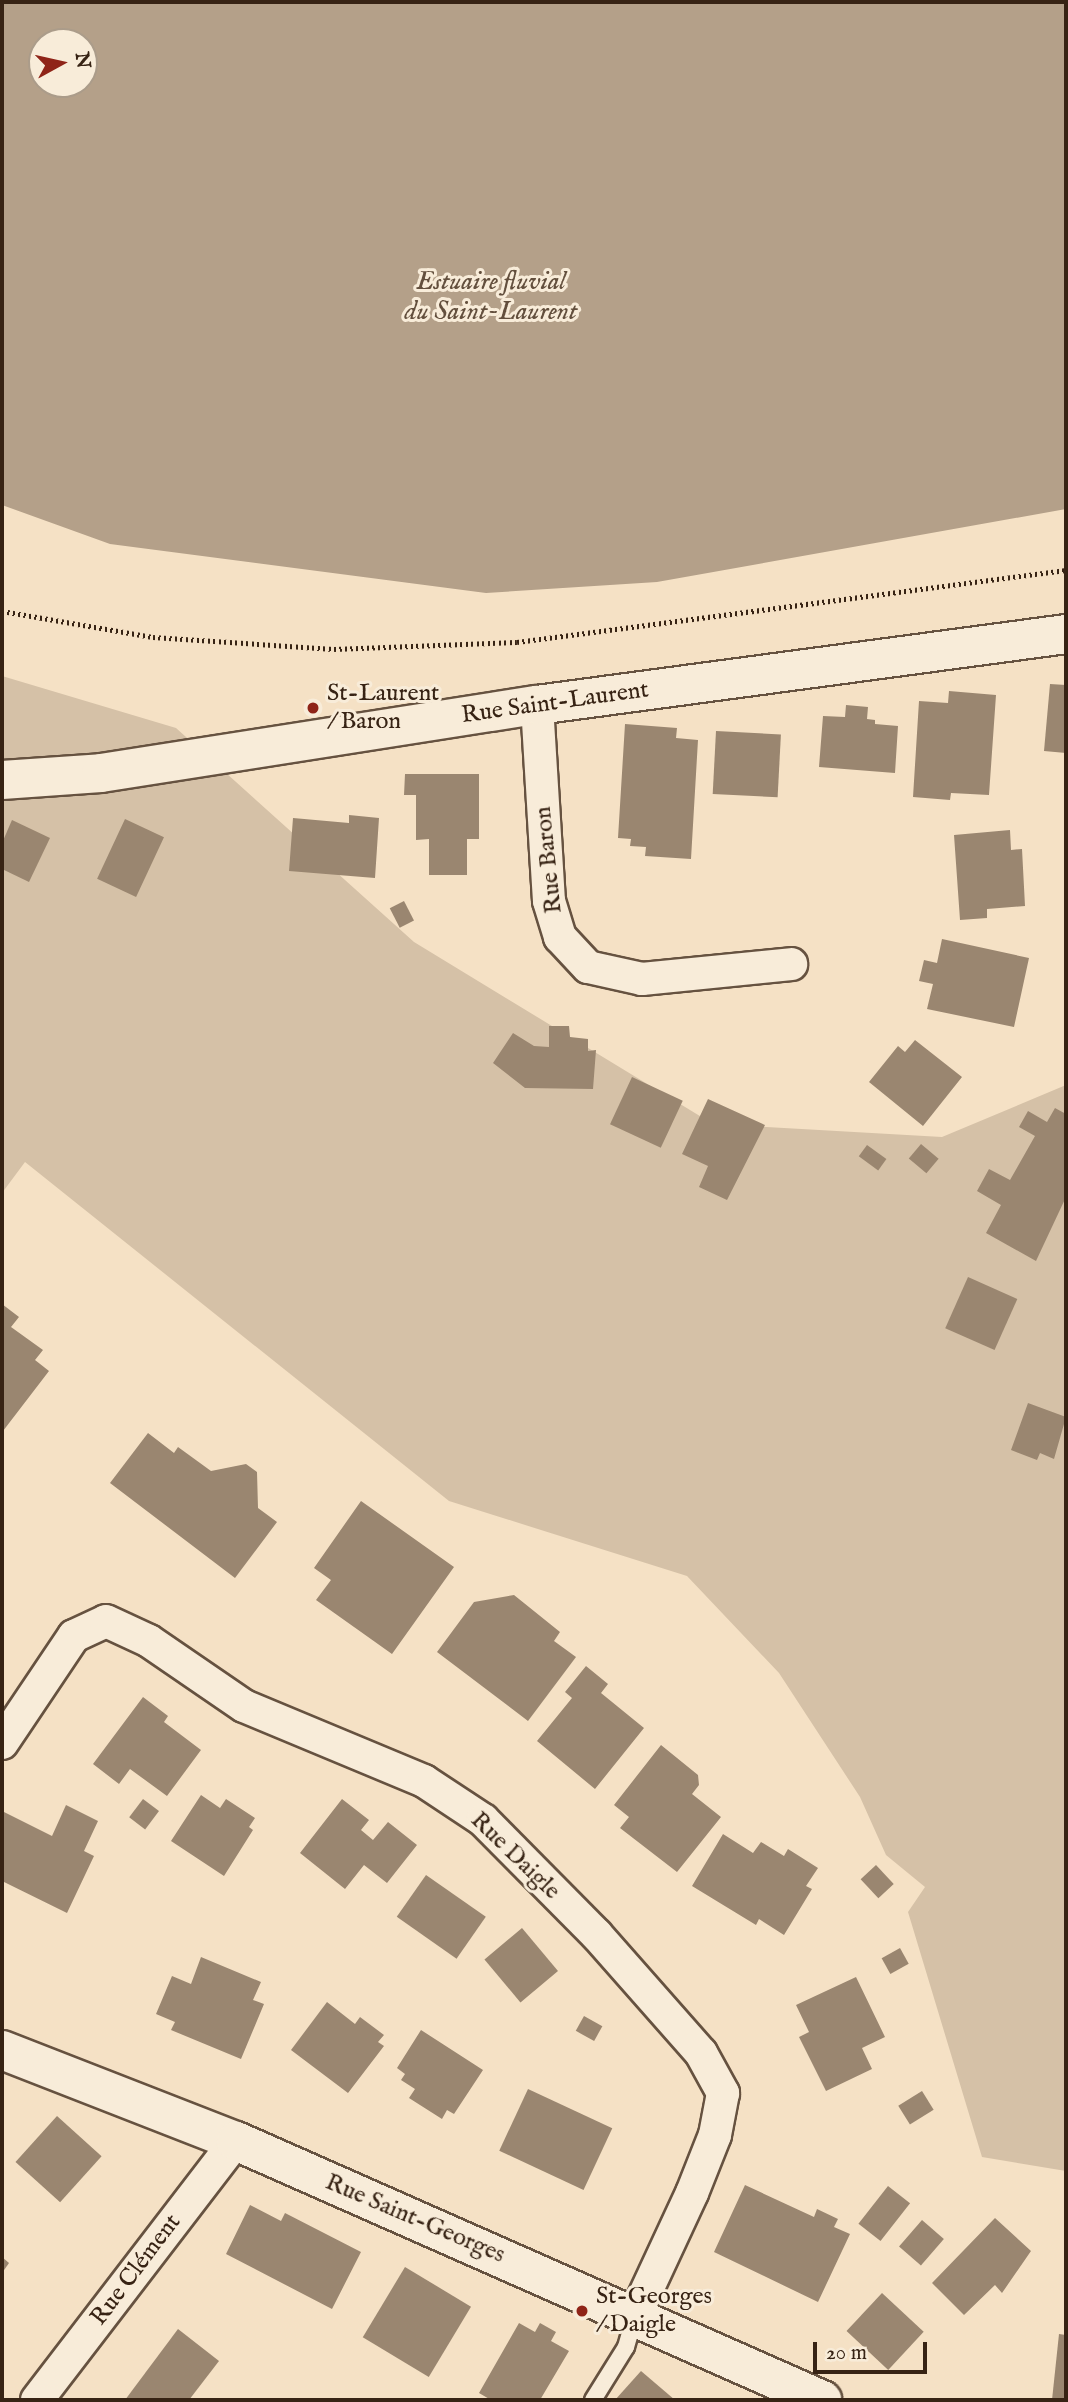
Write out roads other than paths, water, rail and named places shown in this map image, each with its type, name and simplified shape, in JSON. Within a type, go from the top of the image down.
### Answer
[{"type":"street","name":"Rue Saint-Laurent","points":[[2,780],[102,773],[537,705],[1066,634]]},
{"type":"street","name":"Rue Baron","points":[[537,705],[549,901],[560,937],[588,967],[642,979],[791,964]]},
{"type":"street","name":"Rue Daigle","points":[[2,1743],[74,1636],[106,1621],[149,1641],[244,1706],[424,1781],[483,1820],[596,1934],[701,2053],[723,2092],[715,2135],[697,2181],[635,2316]]},
{"type":"street","name":"Rue Saint-Georges","points":[[2,2050],[236,2141],[822,2400]]},
{"type":"street","name":"Rue Clément","points":[[37,2400],[236,2141]]},
{"type":"lane","points":[[593,2400],[626,2347],[635,2316]]},
{"type":"water","name":"Estuaire fluvial du Saint-Laurent","points":[[2,2],[1066,2],[1066,509],[657,582],[486,593],[110,544],[2,505]]},
{"type":"place","name":"St-Laurent / Baron","points":[[313,708]]},
{"type":"place","name":"St-Georges / Daigle","points":[[582,2311]]}]
